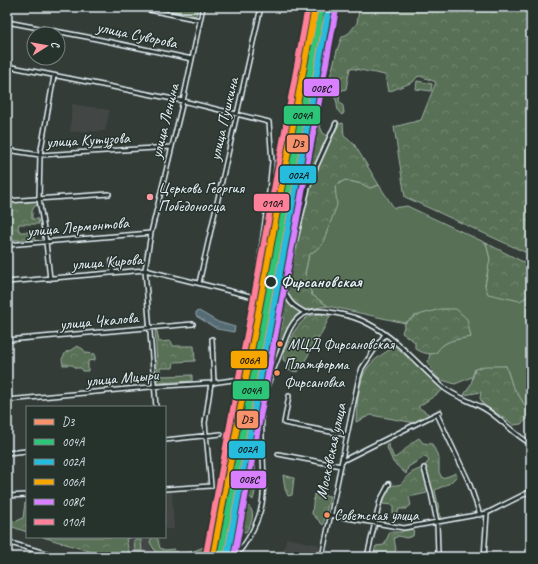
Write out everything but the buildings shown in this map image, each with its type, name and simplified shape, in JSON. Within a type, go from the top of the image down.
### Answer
[{"type":"street","points":[[134,7],[200,20]]},
{"type":"street","name":"улица Ленина","points":[[156,406],[145,270],[151,233],[183,101],[203,7]]},
{"type":"street","name":"улица Пушкина","points":[[199,283],[261,7]]},
{"type":"street","name":"улица Суворова","points":[[7,22],[192,59]]},
{"type":"street","points":[[7,78],[8,66],[183,101],[269,122],[272,162],[254,297]]},
{"type":"street","points":[[50,279],[39,199],[40,155],[54,76]]},
{"type":"street","points":[[306,313],[288,301],[284,289],[312,174],[336,123]]},
{"type":"street","name":"улица Кутузова","points":[[7,150],[40,155],[171,147]]},
{"type":"street","points":[[7,201],[109,194]]},
{"type":"street","name":"улица Лермонтова","points":[[7,245],[112,235],[151,233]]},
{"type":"street","points":[[112,261],[113,272]]},
{"type":"street","name":"улица Кирова","points":[[7,282],[145,270],[254,297]]},
{"type":"street","name":"улица Мцыри","points":[[7,400],[212,383],[240,379],[254,297]]},
{"type":"street","points":[[235,557],[251,534],[258,519],[262,503],[264,473],[263,402],[271,375],[291,326],[301,315],[306,313],[318,310],[346,315],[368,324],[385,334],[444,388],[454,395],[487,410],[521,438],[531,444]]},
{"type":"street","name":"улица Чкалова","points":[[7,340],[193,324]]},
{"type":"street","name":"Московская улица","points":[[322,557],[359,377],[362,368],[385,334]]},
{"type":"street","points":[[166,489],[211,486],[205,424],[212,383],[212,339]]},
{"type":"street","points":[[289,396],[284,423],[347,435]]},
{"type":"street","points":[[342,461],[438,413],[469,482],[480,515]]},
{"type":"street","points":[[166,440],[221,434]]},
{"type":"street","points":[[7,453],[26,451]]},
{"type":"street","points":[[278,454],[340,466]]},
{"type":"street","points":[[424,468],[437,522],[438,554],[436,557]]},
{"type":"street","points":[[367,557],[380,500],[389,484]]},
{"type":"street","points":[[330,515],[404,528],[480,515],[531,491]]},
{"type":"street","points":[[7,496],[26,495]]},
{"type":"street","points":[[484,557],[486,513]]},
{"type":"street","points":[[7,542],[59,557]]},
{"type":"shaded area","points":[[72,104],[110,110],[105,131],[70,132]]},
{"type":"shaded area","points":[[172,491],[174,529],[166,529],[166,492]]},
{"type":"shaded area","points":[[125,538],[151,538],[152,555],[127,556]]},
{"type":"shaded area","points":[[286,538],[320,545],[317,557],[283,557]]},
{"type":"green space","points":[[156,7],[198,7],[196,16]]},
{"type":"green space","points":[[357,7],[531,7],[531,255],[405,197],[394,127],[421,120],[436,82],[420,76],[413,82],[388,92],[385,75],[350,68],[346,89],[340,91],[339,101],[343,106],[344,113],[342,115],[339,112],[336,100],[328,85],[342,37],[349,33],[357,23],[359,10]]},
{"type":"green space","points":[[417,81],[432,84],[431,91],[416,89]]},
{"type":"green space","points":[[315,123],[319,124],[323,133],[332,139],[339,124],[343,123],[344,136],[354,144],[379,185],[370,188],[362,184],[345,180],[335,186],[337,205],[322,245],[309,255],[305,273],[312,295],[328,306],[309,309],[293,319],[287,328],[271,369],[269,365],[279,337],[284,314],[276,299],[292,234],[311,125]]},
{"type":"green space","points":[[345,180],[362,184],[370,188],[379,185],[394,208],[407,206],[486,243],[490,259],[485,285],[520,301],[531,294],[531,407],[526,407],[512,385],[506,366],[475,369],[472,377],[455,384],[439,379],[433,372],[428,362],[430,354],[436,353],[439,348],[447,343],[471,337],[415,316],[405,323],[328,306],[312,295],[305,273],[309,255],[322,245],[336,205],[335,186]]},
{"type":"green space","points":[[37,201],[37,205],[32,211],[32,219],[38,219],[39,224],[19,224],[18,228],[20,232],[35,232],[34,240],[11,240],[10,233],[7,232],[7,203]]},
{"type":"green space","points":[[486,243],[531,266],[531,294],[520,301],[488,294],[485,286],[490,259]]},
{"type":"green space","points":[[440,309],[456,309],[467,319],[471,337],[447,343],[439,348],[436,353],[428,354],[415,348],[415,342],[402,333],[405,323],[415,316]]},
{"type":"green space","points":[[320,314],[330,316],[320,336],[298,372],[287,370],[288,363],[283,360],[285,349],[297,327],[312,315]]},
{"type":"green space","points":[[155,330],[157,331],[159,342],[171,341],[173,346],[194,346],[195,361],[174,362],[173,368],[160,368],[160,376],[192,375],[192,381],[158,383]]},
{"type":"green space","points":[[77,346],[83,349],[86,353],[95,354],[95,360],[88,361],[88,371],[83,371],[81,368],[75,368],[73,365],[63,365],[62,359],[66,352]]},
{"type":"green space","points":[[395,346],[443,390],[418,407],[430,415],[415,423],[371,415],[356,422],[360,386],[365,372],[374,361]]},
{"type":"green space","points":[[485,366],[506,366],[512,385],[526,407],[531,407],[531,416],[521,424],[514,425],[483,404],[480,398],[481,392],[464,395],[471,384],[475,369]]},
{"type":"green space","points":[[254,434],[256,488],[253,500],[246,494]]},
{"type":"green space","points":[[419,438],[423,443],[432,444],[439,458],[439,472],[442,478],[456,473],[457,476],[450,483],[435,490],[441,519],[438,520],[432,489],[425,465],[429,461],[426,456],[408,467],[406,474],[393,462],[386,445],[388,444],[394,458]]},
{"type":"green space","points":[[422,468],[429,489],[427,493],[409,497],[411,505],[406,509],[399,509],[397,515],[393,514],[393,505],[383,504],[381,501],[391,485],[401,484],[407,476]]},
{"type":"green space","points":[[283,475],[294,478],[292,495],[288,496],[285,489]]},
{"type":"green space","points":[[314,494],[330,496],[323,525],[312,514]]},
{"type":"green space","points":[[244,502],[252,512],[252,521],[246,532],[240,531],[238,528],[232,526],[232,520],[239,512],[239,504]]},
{"type":"green space","points":[[26,503],[26,532],[7,525],[7,516],[15,522],[23,518]]},
{"type":"green space","points":[[414,528],[413,536],[406,538],[399,536],[394,538],[396,550],[393,557],[372,557],[376,546],[384,545],[390,532],[402,532],[404,530]]},
{"type":"green space","points":[[46,538],[128,538],[126,539],[130,557],[108,557]]},
{"type":"green space","points":[[152,538],[157,538],[160,548],[165,550],[174,549],[179,554],[191,552],[204,547],[202,557],[130,557],[156,553],[150,542]]},
{"type":"green space","points":[[134,540],[141,540],[142,551],[135,551]]},
{"type":"water","points":[[199,311],[218,322],[235,327],[234,332],[217,329],[196,316],[196,312]]},
{"type":"transit line","name":"010А","points":[[206,554],[308,7]]},
{"type":"transit line","name":"006А","points":[[213,556],[315,7]]},
{"type":"transit line","name":"D3","points":[[311,42],[317,7]]},
{"type":"transit line","name":"004А","points":[[220,557],[322,7]]},
{"type":"transit line","name":"D3","points":[[222,557],[305,105],[321,35],[330,7]]},
{"type":"transit line","name":"002А","points":[[227,557],[329,8]]},
{"type":"transit line","name":"008С","points":[[234,557],[336,10]]},
{"type":"place","name":"Церковь Георгия Победоносца","points":[[150,197]]},
{"type":"place","name":"Фирсановская","points":[[271,282]]},
{"type":"place","name":"МЦД Фирсановская","points":[[280,344]]},
{"type":"place","name":"Платформа Фирсановка","points":[[277,373]]},
{"type":"place","name":"Советская улица","points":[[327,515]]}]
